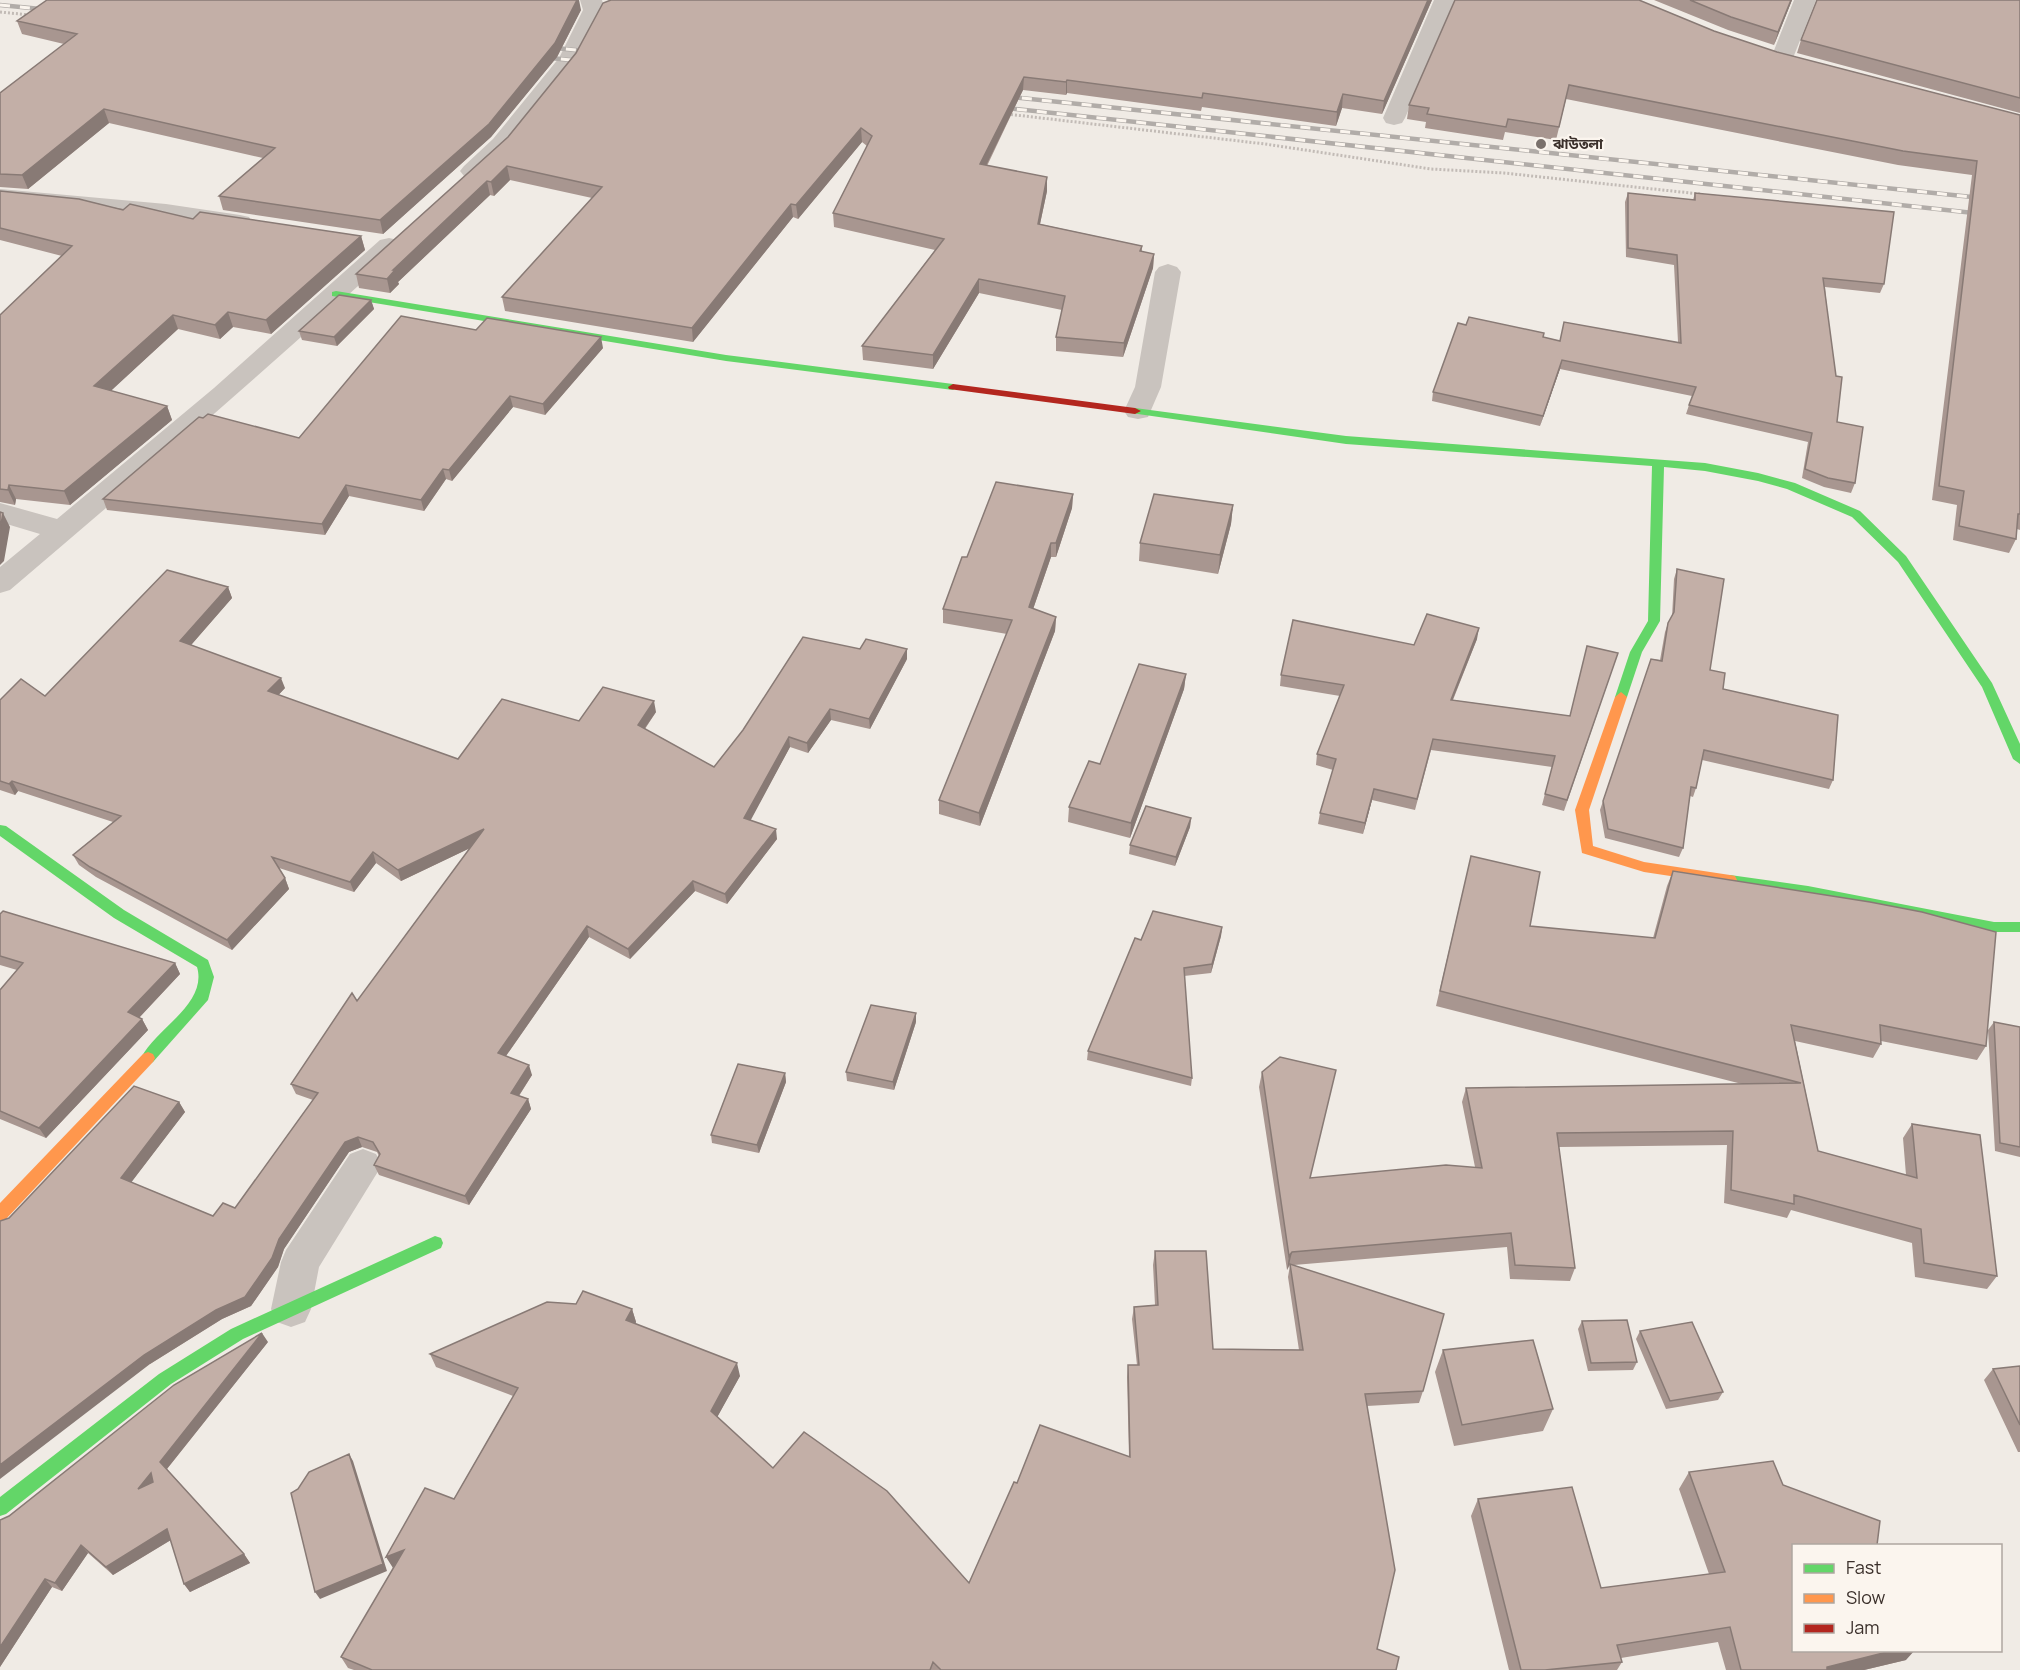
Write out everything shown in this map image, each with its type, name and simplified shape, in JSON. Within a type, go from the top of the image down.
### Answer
[{"type":"street","points":[[1394,118],[1445,0]]},
{"type":"street","points":[[1804,64],[1772,54],[1805,0]]},
{"type":"street","points":[[451,189],[501,144],[569,60],[600,4]]},
{"type":"street","points":[[0,196],[166,211],[260,225]]},
{"type":"street","points":[[0,582],[63,531],[410,227]]},
{"type":"street","points":[[355,239],[390,244]]},
{"type":"street","points":[[1138,411],[1149,387],[1168,272]]},
{"type":"street","points":[[336,294],[726,358],[1346,440],[1705,467],[1791,486],[1856,514],[1902,559],[1988,686],[2020,759]]},
{"type":"street","points":[[1658,463],[1654,621],[1636,652],[1582,810],[1587,849],[1644,867],[1808,891],[1994,927],[2020,927]]},
{"type":"street","points":[[0,512],[63,531]]},
{"type":"street","points":[[0,1214],[112,1097],[203,996],[207,977],[203,964],[119,914],[1,830]]},
{"type":"street","points":[[291,1309],[300,1262],[363,1165]]},
{"type":"street","points":[[0,1508],[165,1379],[237,1334],[435,1243]]},
{"type":"path","points":[[0,12],[36,16]]},
{"type":"path","points":[[1004,113],[1265,144],[1431,169],[1504,173],[1702,194]]},
{"type":"building","points":[[47,0],[577,0],[555,43],[489,124],[380,220],[219,196],[275,148],[104,109],[22,175],[0,174],[0,93],[77,34],[17,21]]},
{"type":"building","points":[[611,0],[1428,0],[1384,101],[1343,94],[1337,112],[1203,93],[1202,98],[1067,80],[1066,82],[1024,77],[980,164],[1047,177],[1038,224],[1142,246],[1140,251],[1154,254],[1124,343],[1056,337],[1065,296],[979,279],[933,355],[862,346],[944,239],[833,213],[872,136],[861,128],[796,205],[791,204],[692,328],[502,297],[602,187],[507,166],[491,182],[487,181],[393,270],[395,270],[387,279],[356,274],[508,137],[576,53],[603,3]]},
{"type":"building","points":[[1455,0],[1639,0],[1714,31],[1777,52],[2020,115],[2020,514],[2018,514],[2016,539],[1959,526],[1964,491],[1939,486],[1977,161],[1903,151],[1569,85],[1559,127],[1508,119],[1506,127],[1427,114],[1429,108],[1409,105]]},
{"type":"building","points":[[1690,0],[1791,0],[1778,32],[1731,17]]},
{"type":"building","points":[[1817,0],[2020,0],[2020,98],[1801,40]]},
{"type":"building","points":[[0,191],[79,199],[123,210],[130,204],[193,219],[200,212],[361,236],[266,320],[228,312],[215,325],[173,315],[94,386],[167,406],[64,491],[9,485],[8,490],[0,489],[0,315],[72,246],[0,228]]},
{"type":"building","points":[[1628,193],[1695,200],[1695,193],[1894,212],[1884,284],[1823,278],[1836,376],[1842,377],[1837,422],[1863,427],[1855,483],[1828,478],[1805,469],[1812,433],[1689,405],[1696,387],[1562,360],[1543,416],[1433,392],[1458,323],[1466,325],[1469,317],[1544,333],[1543,337],[1560,341],[1564,322],[1681,343],[1677,255],[1628,248]]},
{"type":"building","points":[[339,295],[371,300],[334,337],[299,331]]},
{"type":"building","points":[[401,316],[476,330],[487,318],[601,337],[543,404],[510,396],[449,470],[443,469],[421,500],[346,485],[322,524],[103,499],[199,417],[203,418],[208,414],[299,438]]},
{"type":"building","points":[[996,482],[1073,494],[1056,543],[1051,543],[1029,607],[1056,617],[979,813],[939,800],[1012,620],[943,609],[962,557],[967,557]]},
{"type":"building","points":[[1154,494],[1233,505],[1220,555],[1140,543]]},
{"type":"building","points":[[0,512],[3,513],[0,530]]},
{"type":"building","points":[[1677,569],[1724,579],[1710,670],[1725,673],[1723,689],[1838,715],[1833,780],[1704,750],[1696,788],[1691,787],[1683,848],[1608,829],[1603,801],[1651,659],[1662,661],[1668,623],[1674,612]]},
{"type":"building","points":[[167,570],[228,587],[180,641],[281,678],[268,691],[458,759],[502,699],[579,721],[603,687],[654,701],[638,725],[714,767],[743,730],[803,637],[860,649],[866,639],[907,649],[869,719],[830,709],[807,743],[789,737],[744,818],[776,829],[725,894],[693,881],[628,949],[587,926],[498,1053],[529,1065],[511,1093],[528,1099],[465,1196],[374,1165],[380,1154],[373,1142],[358,1137],[345,1142],[279,1239],[272,1258],[245,1297],[216,1310],[144,1355],[0,1465],[0,1221],[9,1218],[134,1086],[179,1102],[121,1178],[213,1216],[223,1203],[235,1208],[318,1093],[291,1084],[352,993],[357,1001],[484,829],[398,870],[373,852],[350,882],[272,857],[285,878],[227,940],[90,867],[73,855],[121,816],[12,781],[9,784],[0,781],[0,700],[21,679],[45,696]]},
{"type":"building","points":[[1427,614],[1479,628],[1451,700],[1570,716],[1587,646],[1618,653],[1567,800],[1545,794],[1555,756],[1433,739],[1417,799],[1374,789],[1365,823],[1320,813],[1336,759],[1317,754],[1344,685],[1281,675],[1293,620],[1414,645]]},
{"type":"building","points":[[1139,664],[1186,674],[1131,823],[1069,807],[1089,761],[1100,764]]},
{"type":"building","points":[[1146,806],[1191,818],[1176,857],[1130,845]]},
{"type":"building","points":[[1471,856],[1540,872],[1530,926],[1655,938],[1673,871],[1870,902],[1922,912],[1996,932],[1986,1046],[1880,1025],[1881,1044],[1791,1025],[1818,1151],[1917,1178],[1912,1124],[1980,1135],[1997,1276],[1924,1263],[1921,1229],[1794,1195],[1794,1204],[1731,1190],[1733,1131],[1557,1133],[1575,1268],[1515,1265],[1511,1233],[1292,1252],[1289,1256],[1262,1072],[1280,1057],[1336,1070],[1310,1178],[1446,1165],[1482,1168],[1466,1088],[1801,1083],[1440,991]]},
{"type":"building","points":[[3,911],[175,963],[128,1012],[142,1019],[39,1128],[0,1111],[0,990],[23,963],[0,956],[0,914]]},
{"type":"building","points":[[1153,911],[1222,927],[1212,964],[1184,968],[1192,1078],[1088,1051],[1135,938],[1141,940]]},
{"type":"building","points":[[871,1005],[916,1013],[893,1082],[846,1072]]},
{"type":"building","points":[[1994,1022],[2020,1027],[2020,1147],[2000,1143]]},
{"type":"building","points":[[738,1064],[785,1073],[757,1145],[711,1135]]},
{"type":"building","points":[[1155,1251],[1206,1251],[1213,1349],[1303,1350],[1290,1264],[1444,1314],[1423,1391],[1365,1394],[1395,1570],[1377,1649],[1399,1657],[1396,1670],[941,1670],[933,1662],[930,1670],[372,1670],[341,1657],[404,1550],[386,1557],[425,1488],[454,1499],[518,1388],[430,1354],[547,1302],[576,1304],[583,1291],[632,1309],[626,1320],[737,1363],[711,1411],[773,1468],[804,1432],[887,1491],[969,1583],[1014,1482],[1017,1483],[1040,1425],[1130,1457],[1128,1365],[1139,1365],[1134,1307],[1158,1305]]},
{"type":"building","points":[[1627,1320],[1637,1362],[1591,1363],[1582,1321]]},
{"type":"building","points":[[1692,1322],[1723,1392],[1670,1401],[1640,1331]]},
{"type":"building","points":[[262,1333],[160,1462],[244,1554],[184,1584],[167,1529],[106,1567],[81,1545],[55,1583],[45,1579],[0,1647],[0,1520],[9,1516],[174,1385]],"holes":[[[151,1473],[153,1482],[138,1489]]]},
{"type":"building","points":[[1533,1340],[1553,1409],[1462,1425],[1443,1350]]},
{"type":"building","points":[[2020,1366],[2020,1425],[1993,1369]]},
{"type":"building","points":[[349,1454],[383,1564],[315,1592],[291,1493],[298,1489],[309,1472]]},
{"type":"building","points":[[1773,1461],[1783,1485],[1880,1521],[1877,1544],[1792,1544],[1792,1652],[1887,1652],[1827,1667],[1827,1670],[1741,1670],[1730,1627],[1617,1645],[1622,1662],[1545,1670],[1521,1670],[1478,1499],[1572,1487],[1601,1588],[1725,1572],[1689,1472]]},
{"type":"railway","points":[[0,5],[51,10]]},
{"type":"railway","points":[[546,47],[594,52]]},
{"type":"railway","points":[[541,57],[589,62]]},
{"type":"railway","points":[[1002,96],[2020,202]]},
{"type":"railway","points":[[997,107],[2020,218]]},
{"type":"traffic: fast","points":[[336,294],[726,358],[953,387]]},
{"type":"traffic: fast","points":[[1135,411],[1346,440],[1658,463]]},
{"type":"traffic: fast","points":[[1621,697],[1636,652],[1654,621],[1658,463],[1705,467],[1791,486],[1856,514],[1902,559],[1988,686],[2020,759]]},
{"type":"traffic: fast","points":[[1,830],[119,914],[203,964],[207,977],[203,996],[148,1058]]},
{"type":"traffic: fast","points":[[1730,880],[1808,891],[1994,927],[2020,927]]},
{"type":"traffic: fast","points":[[0,1508],[165,1379],[237,1334],[435,1243]]},
{"type":"traffic: slow","points":[[1621,697],[1582,810],[1587,849],[1644,867],[1730,880]]},
{"type":"traffic: slow","points":[[0,1214],[148,1058]]},
{"type":"traffic: jam","points":[[953,387],[1135,411]]},
{"type":"place","name":"ঝাউতলা","points":[[1541,144]]}]
